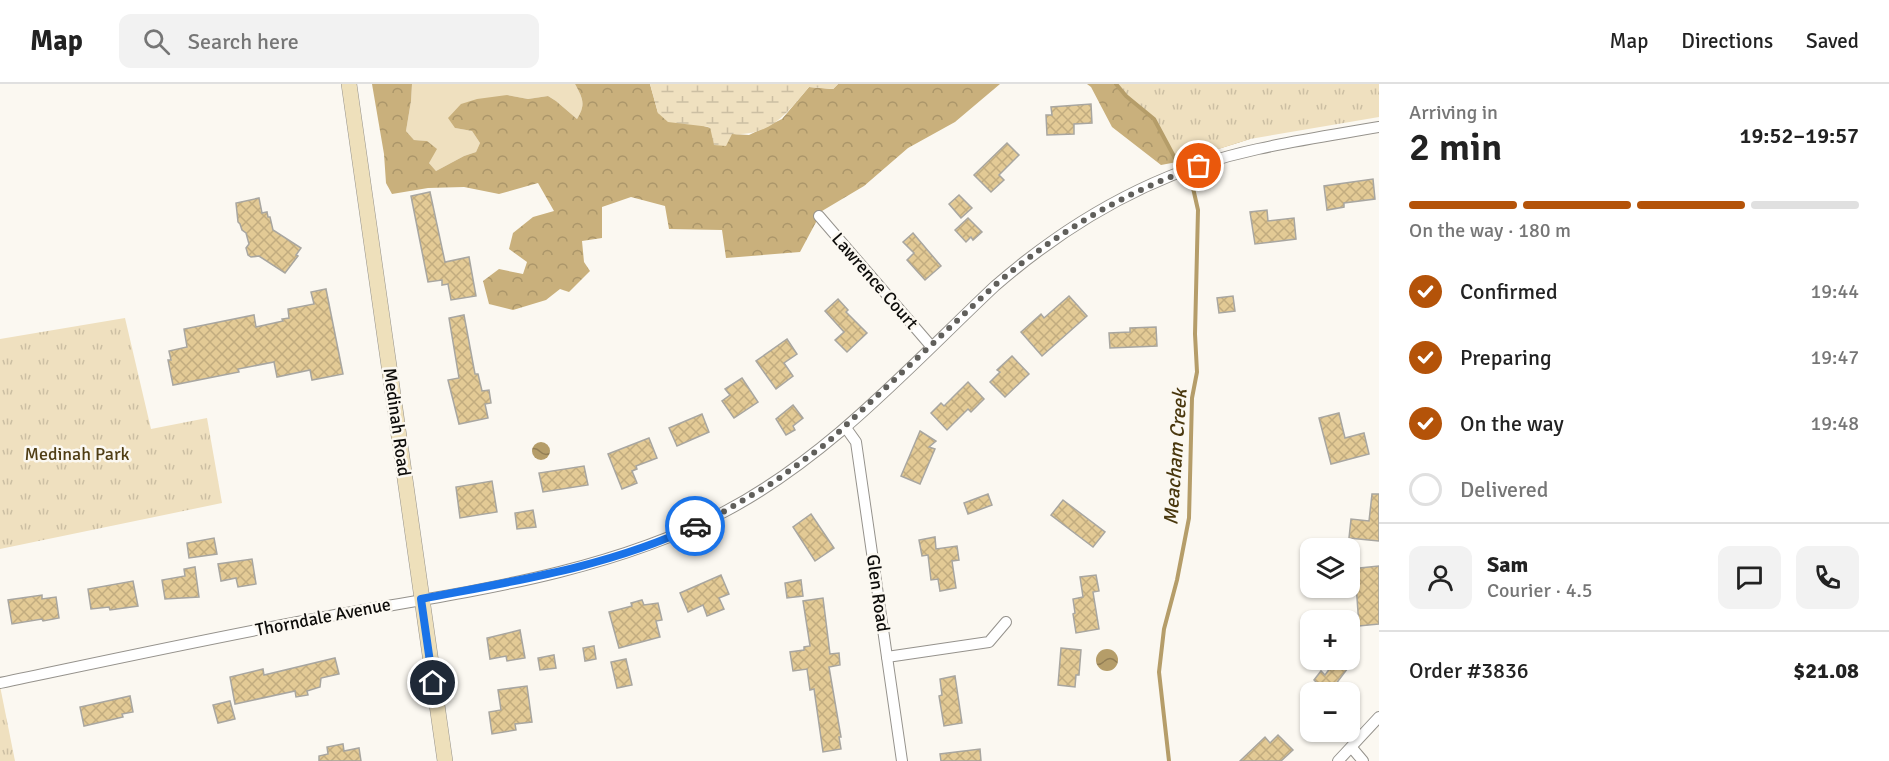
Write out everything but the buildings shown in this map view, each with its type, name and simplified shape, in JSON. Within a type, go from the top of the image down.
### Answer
[{"type":"main road","name":"Medinah Road","points":[[349,84],[445,761]]},
{"type":"street","name":"Thorndale Avenue","points":[[0,683],[291,623],[565,571],[626,554],[675,535],[725,511],[798,466],[846,428],[1021,263],[1064,231],[1126,195],[1224,157],[1379,127]]},
{"type":"street","name":"Lawrence Court","points":[[819,216],[932,346]]},
{"type":"street","name":"Glen Road","points":[[846,428],[856,442],[902,761]]},
{"type":"street","points":[[887,657],[989,642],[1006,622]]},
{"type":"street","points":[[1338,761],[1379,717]]},
{"type":"street","points":[[1352,748],[1363,761]]},
{"type":"green space","points":[[372,84],[412,84],[406,131],[414,140],[427,141],[437,149],[429,163],[436,171],[476,152],[480,143],[472,131],[455,128],[448,118],[461,104],[477,99],[507,95],[528,99],[548,96],[577,119],[582,109],[582,102],[575,84],[650,84],[658,113],[732,134],[749,135],[782,119],[809,87],[833,89],[838,84],[1000,84],[955,122],[908,148],[864,186],[822,211],[800,252],[726,258],[722,230],[669,229],[665,206],[631,197],[602,207],[602,238],[582,241],[584,262],[590,271],[569,292],[560,289],[546,300],[513,310],[489,304],[483,281],[499,269],[523,274],[527,262],[509,249],[513,233],[533,217],[554,211],[538,183],[499,194],[464,187],[428,188],[392,194],[386,183],[384,154]]},
{"type":"green space","points":[[412,84],[575,84],[582,98],[582,109],[577,119],[548,96],[528,99],[507,95],[455,128],[472,131],[480,143],[476,152],[436,171],[429,163],[427,141],[414,140],[406,131]]},
{"type":"green space","points":[[650,84],[838,84],[833,89],[809,87],[777,121],[757,131],[732,134],[726,146],[714,145],[710,127],[668,122],[658,113]]},
{"type":"green space","points":[[1087,84],[1193,84],[1250,139],[1161,165],[1112,127],[1091,87]]},
{"type":"green space","points":[[1116,84],[1379,84],[1379,117],[1250,139],[1177,162],[1154,119],[1126,96]]},
{"type":"green space","name":"Medinah Park","points":[[125,318],[151,429],[207,418],[222,503],[0,549],[0,339]]},
{"type":"green space","points":[[0,686],[15,761],[0,761]]},
{"type":"water","points":[[541,442],[547,445],[550,451],[547,457],[541,460],[535,457],[532,451],[535,445]]},
{"type":"water","points":[[1107,649],[1115,652],[1118,660],[1115,668],[1107,671],[1099,668],[1096,660],[1099,652]]},
{"type":"waterway","name":"Meacham Creek","points":[[1116,84],[1126,96],[1154,119],[1177,162]]},
{"type":"waterway","name":"Meacham Creek","points":[[1169,761],[1159,672],[1164,629],[1177,580],[1189,518],[1192,398],[1197,372],[1195,334],[1198,210],[1193,188]]},
{"type":"way so far","points":[[695,526],[774,482],[846,428],[994,286],[1064,231],[1126,195],[1199,166]]},
{"type":"route","points":[[433,683],[421,599],[565,571],[626,554],[695,526]]}]
